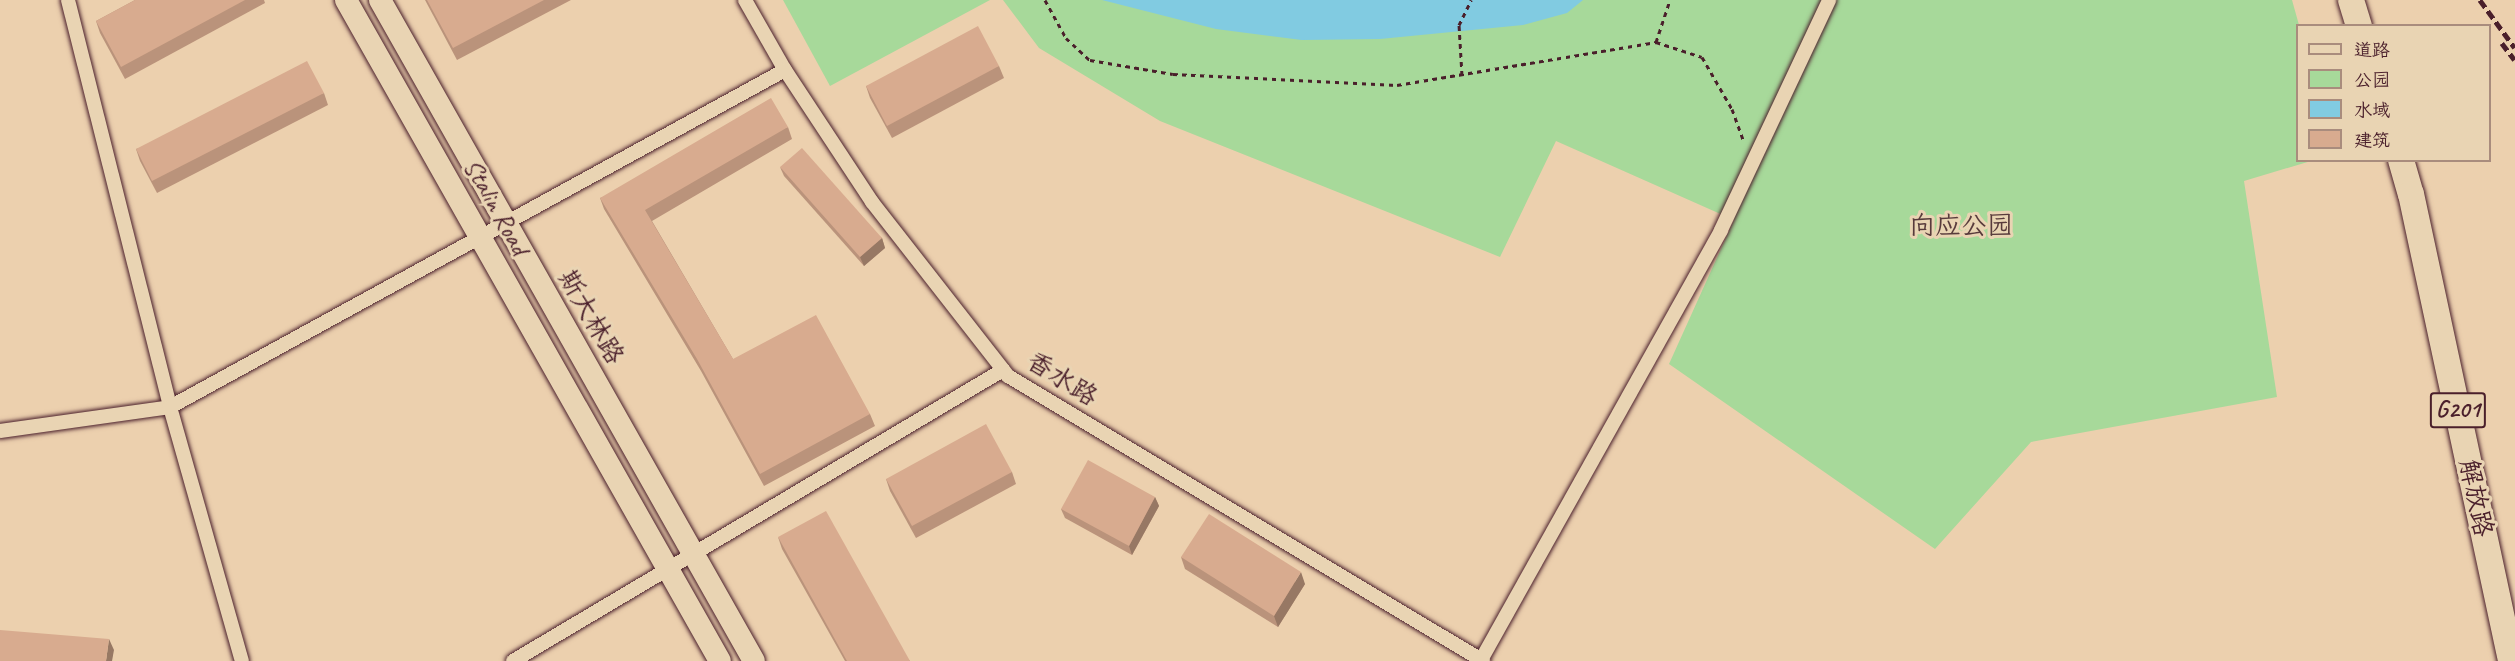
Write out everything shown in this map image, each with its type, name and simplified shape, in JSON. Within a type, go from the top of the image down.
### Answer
[{"type":"highway","points":[[2351,0],[2358,24]]},
{"type":"highway","name":"解放路","points":[[2402,162],[2411,194],[2511,661]]},
{"type":"main road","name":"Stalin Road","points":[[346,0],[720,661]]},
{"type":"main road","name":"斯大林路","points":[[380,0],[754,661]]},
{"type":"street","points":[[68,0],[170,407],[242,661]]},
{"type":"street","name":"香水路","points":[[745,0],[785,70],[872,201],[1008,376],[1482,660]]},
{"type":"street","points":[[1482,660],[1721,230],[1828,0]]},
{"type":"street","points":[[0,431],[170,407],[785,70]]},
{"type":"street","points":[[513,661],[1003,370]]},
{"type":"path","points":[[1045,0],[1066,38],[1090,60],[1173,74],[1397,85],[1656,42],[1702,57],[1732,109],[1752,162]]},
{"type":"path","points":[[1462,75],[1459,25],[1471,0]]},
{"type":"path","points":[[1656,42],[1670,0]]},
{"type":"green space","points":[[783,0],[990,0],[830,86]]},
{"type":"green space","name":"向应公园","points":[[1003,0],[2292,0],[2299,24],[2296,24],[2296,162],[2308,162],[2244,181],[2277,397],[2031,442],[1935,549],[1669,364],[1734,220],[1556,141],[1500,257],[1160,121],[1039,48]]},
{"type":"water","points":[[1102,0],[1583,0],[1567,13],[1523,25],[1380,39],[1302,40],[1216,29]]},
{"type":"building","points":[[135,0],[245,0],[121,67],[96,21]]},
{"type":"building","points":[[427,0],[544,0],[453,48]]},
{"type":"building","points":[[978,26],[999,66],[887,126],[866,86]]},
{"type":"building","points":[[307,61],[324,93],[152,181],[136,149]]},
{"type":"building","points":[[771,98],[788,127],[645,210],[733,359],[816,315],[870,414],[760,474],[697,359],[600,198]]},
{"type":"building","points":[[802,148],[882,238],[860,257],[780,167]]},
{"type":"building","points":[[986,424],[1012,472],[912,526],[886,479]]},
{"type":"building","points":[[1088,460],[1155,497],[1129,546],[1061,509]]},
{"type":"building","points":[[826,511],[910,661],[847,661],[778,537]]},
{"type":"building","points":[[1209,514],[1301,572],[1274,616],[1181,557]]},
{"type":"building","points":[[0,630],[109,639],[106,661],[0,661]]},
{"type":"railway","points":[[2480,0],[2515,48]]},
{"type":"railway","points":[[2502,43],[2515,60]]}]
